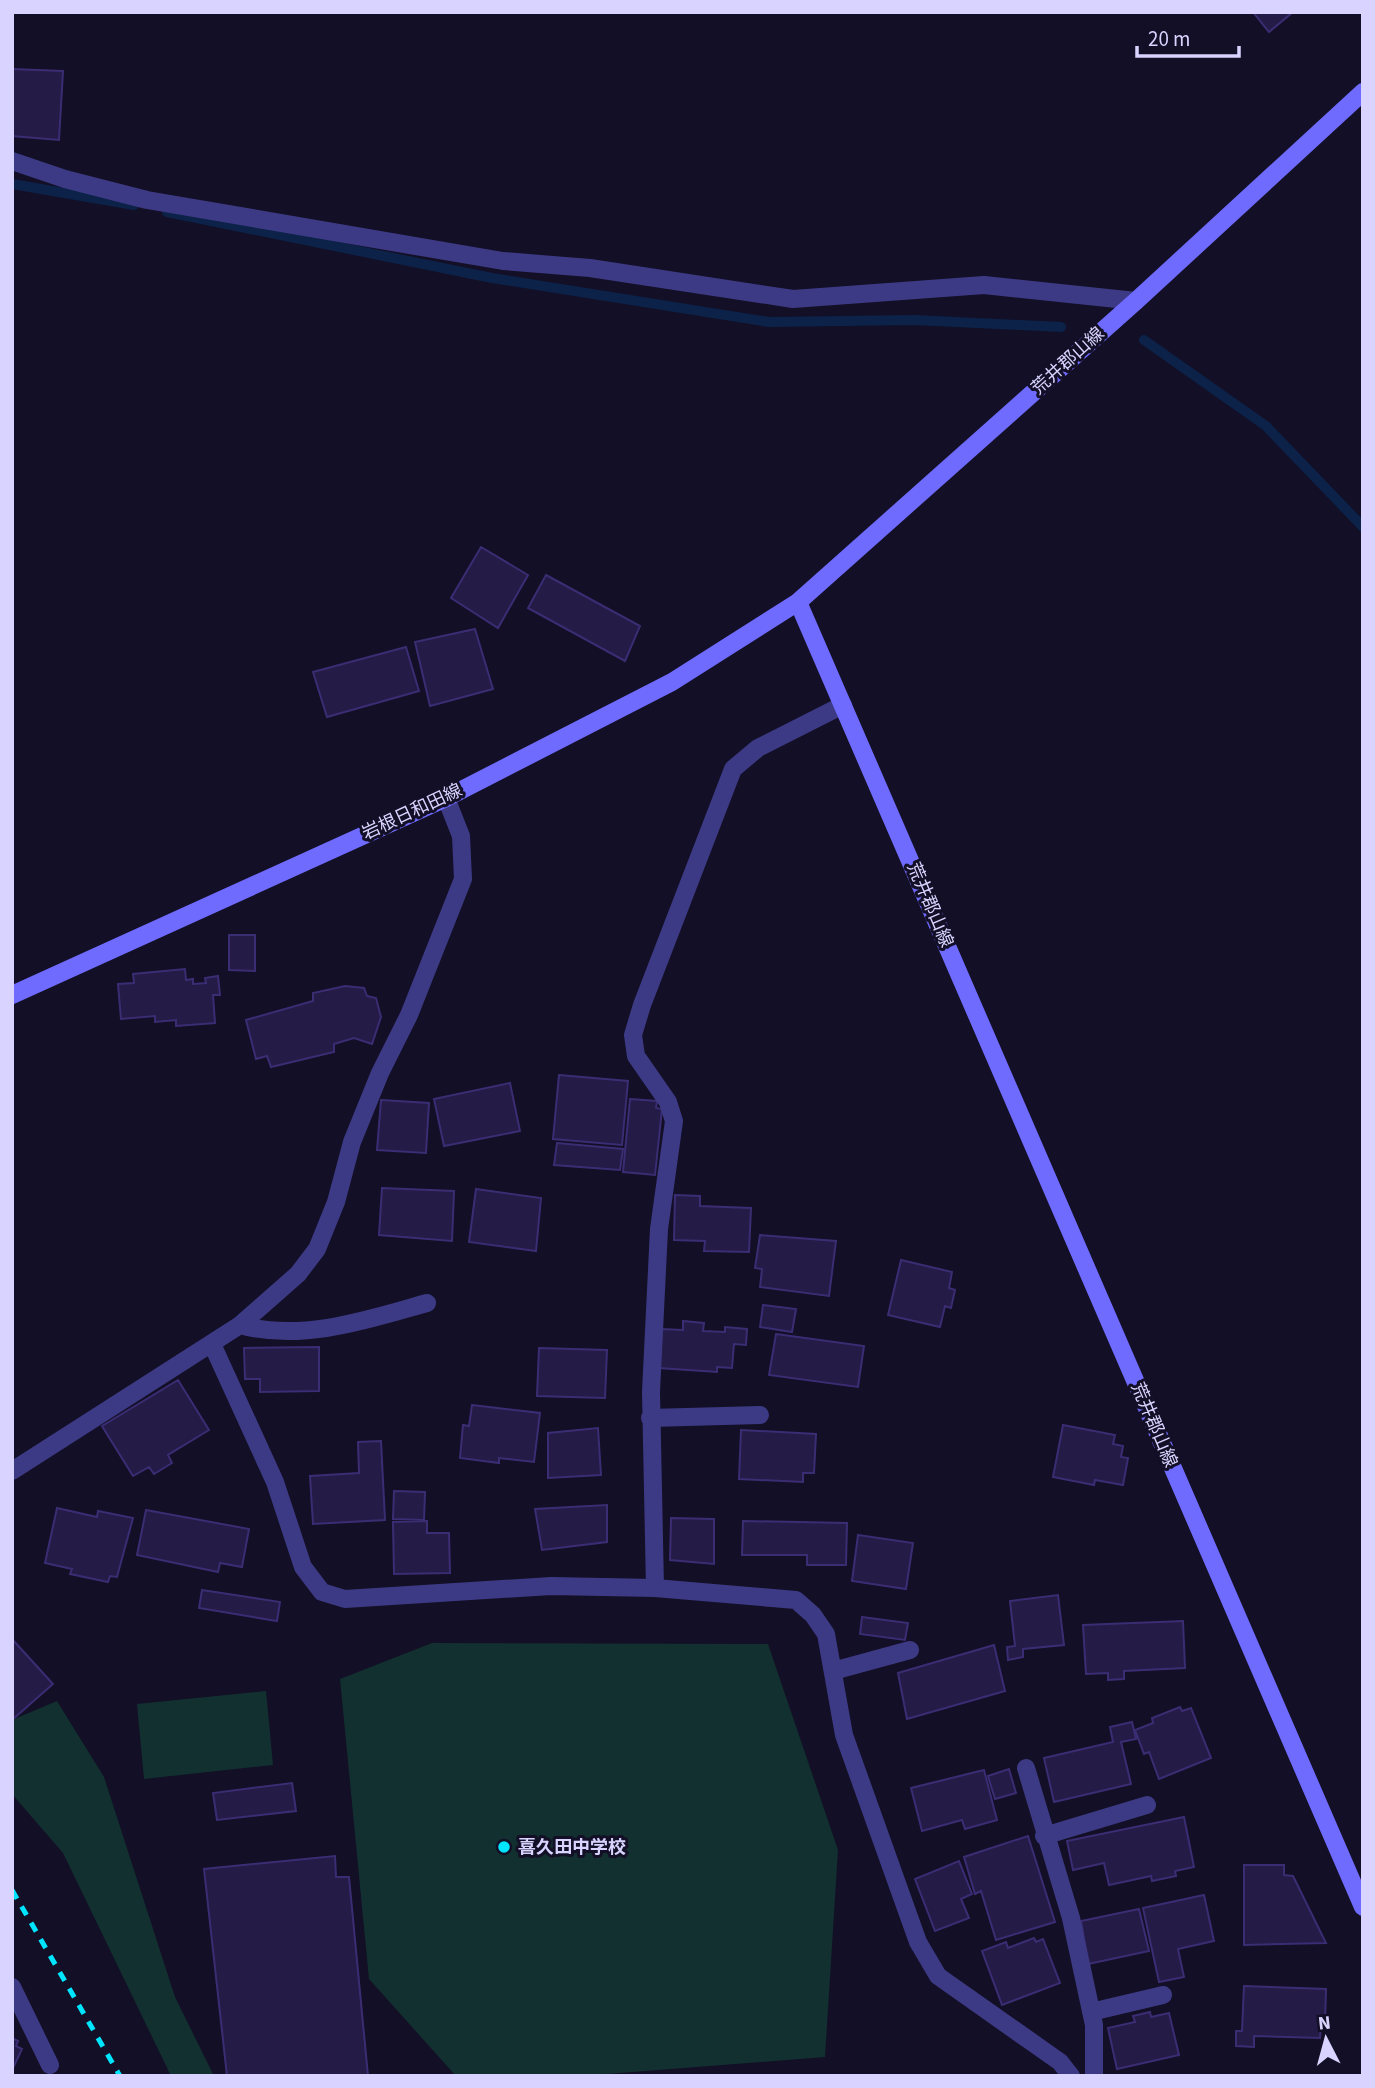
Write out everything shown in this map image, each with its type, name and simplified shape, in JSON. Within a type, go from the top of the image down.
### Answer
[{"type":"main road","name":"荒井郡山線","points":[[1363,92],[1136,301],[797,601],[1363,1907]]},
{"type":"main road","name":"岩根日和田線","points":[[12,995],[446,798],[672,682],[797,601]]},
{"type":"street","points":[[12,161],[65,179],[147,200],[503,261],[590,268],[793,299],[984,285],[1136,301]]},
{"type":"street","points":[[655,1588],[650,1418],[659,1229],[674,1121],[668,1102],[640,1065],[633,1035],[642,1004],[733,769],[758,748],[844,705]]},
{"type":"street","points":[[12,1471],[240,1325],[298,1273],[317,1249],[336,1202],[361,1119],[455,906],[463,879],[461,836],[446,798]]},
{"type":"street","points":[[240,1325],[268,1332],[311,1331],[427,1303]]},
{"type":"street","points":[[212,1343],[275,1482],[303,1567],[322,1592],[345,1600],[551,1586],[655,1588],[796,1600],[820,1623],[826,1634],[845,1735],[918,1942],[938,1976],[1060,2062],[1071,2076]]},
{"type":"street","points":[[650,1418],[761,1415]]},
{"type":"street","points":[[833,1671],[910,1650]]},
{"type":"street","points":[[1026,1768],[1044,1836],[1071,1918],[1091,2012],[1096,2049],[1094,2076]]},
{"type":"street","points":[[1044,1836],[1147,1805]]},
{"type":"street","points":[[12,1987],[50,2065]]},
{"type":"street","points":[[1091,2012],[1163,1995]]},
{"type":"green space","name":"喜久田中学校","points":[[432,1643],[768,1644],[838,1850],[825,2057],[581,2076],[456,2076],[369,1979],[340,1679]]},
{"type":"green space","points":[[266,1691],[273,1765],[144,1779],[137,1704]]},
{"type":"green space","points":[[57,1701],[104,1777],[175,1997],[214,2076],[171,2076],[63,1853],[12,1794],[12,1720]]},
{"type":"building","points":[[1253,12],[1293,12],[1269,32]]},
{"type":"building","points":[[12,69],[63,71],[59,140],[12,136]]},
{"type":"building","points":[[481,547],[528,575],[498,628],[451,598]]},
{"type":"building","points":[[546,575],[640,626],[625,661],[528,608]]},
{"type":"building","points":[[475,629],[493,689],[430,706],[415,642]]},
{"type":"building","points":[[406,647],[419,691],[327,717],[313,672]]},
{"type":"building","points":[[229,935],[255,935],[255,971],[229,970]]},
{"type":"building","points":[[185,969],[186,980],[193,979],[193,984],[206,983],[205,978],[218,976],[220,995],[213,995],[215,1023],[176,1026],[176,1020],[155,1022],[155,1016],[121,1019],[118,984],[134,983],[133,974]]},
{"type":"building","points":[[345,986],[364,988],[367,996],[376,998],[381,1017],[372,1044],[354,1038],[334,1044],[334,1052],[271,1067],[267,1056],[256,1059],[246,1020],[313,1001],[313,993]]},
{"type":"building","points":[[559,1075],[628,1081],[622,1145],[553,1139]]},
{"type":"building","points":[[510,1083],[520,1131],[444,1146],[434,1099]]},
{"type":"building","points":[[630,1099],[657,1101],[656,1108],[662,1109],[655,1175],[623,1172]]},
{"type":"building","points":[[381,1100],[429,1103],[426,1153],[377,1150]]},
{"type":"building","points":[[557,1143],[623,1149],[620,1170],[554,1165]]},
{"type":"building","points":[[382,1188],[454,1191],[452,1241],[379,1235]]},
{"type":"building","points":[[476,1189],[541,1198],[536,1251],[469,1242]]},
{"type":"building","points":[[675,1195],[700,1196],[700,1206],[751,1208],[749,1252],[704,1251],[705,1241],[674,1240]]},
{"type":"building","points":[[760,1235],[836,1241],[829,1296],[760,1287],[762,1269],[755,1268]]},
{"type":"building","points":[[901,1260],[952,1272],[949,1288],[955,1290],[951,1308],[945,1306],[940,1327],[888,1315]]},
{"type":"building","points":[[763,1305],[796,1309],[792,1332],[760,1327]]},
{"type":"building","points":[[683,1321],[704,1323],[703,1331],[725,1332],[725,1327],[747,1329],[746,1345],[734,1344],[732,1368],[717,1367],[717,1372],[659,1368],[662,1329],[683,1330]]},
{"type":"building","points":[[776,1334],[864,1346],[858,1387],[769,1375]]},
{"type":"building","points":[[319,1347],[319,1391],[260,1392],[260,1379],[245,1379],[244,1348]]},
{"type":"building","points":[[539,1348],[607,1350],[605,1398],[537,1396]]},
{"type":"building","points":[[178,1380],[209,1430],[168,1455],[172,1463],[154,1474],[149,1467],[133,1476],[102,1426]]},
{"type":"building","points":[[472,1405],[540,1413],[534,1462],[499,1458],[499,1463],[460,1458],[463,1425],[469,1426]]},
{"type":"building","points":[[1063,1425],[1115,1435],[1113,1444],[1123,1446],[1121,1457],[1128,1458],[1123,1485],[1095,1480],[1094,1485],[1053,1477]]},
{"type":"building","points":[[598,1428],[601,1475],[548,1478],[548,1433]]},
{"type":"building","points":[[741,1430],[816,1434],[814,1473],[803,1473],[803,1482],[739,1479]]},
{"type":"building","points":[[381,1441],[385,1520],[313,1524],[310,1476],[359,1473],[358,1442]]},
{"type":"building","points":[[394,1491],[425,1492],[424,1520],[393,1519]]},
{"type":"building","points":[[607,1505],[607,1542],[542,1550],[535,1509]]},
{"type":"building","points":[[57,1508],[97,1517],[98,1511],[133,1518],[117,1577],[110,1576],[108,1582],[70,1574],[72,1569],[45,1563]]},
{"type":"building","points":[[146,1510],[249,1529],[242,1567],[220,1563],[218,1572],[137,1555]]},
{"type":"building","points":[[671,1518],[714,1519],[714,1564],[670,1560]]},
{"type":"building","points":[[427,1521],[427,1533],[449,1533],[450,1573],[394,1574],[393,1522]]},
{"type":"building","points":[[743,1521],[847,1523],[846,1565],[807,1565],[807,1555],[742,1555]]},
{"type":"building","points":[[858,1535],[913,1543],[906,1589],[852,1581]]},
{"type":"building","points":[[202,1590],[280,1602],[277,1621],[199,1608]]},
{"type":"building","points":[[1058,1595],[1064,1645],[1023,1649],[1023,1657],[1008,1660],[1007,1647],[1015,1646],[1010,1601]]},
{"type":"building","points":[[862,1617],[908,1623],[905,1640],[860,1634]]},
{"type":"building","points":[[1183,1621],[1185,1668],[1124,1671],[1124,1679],[1108,1680],[1108,1673],[1086,1674],[1083,1625]]},
{"type":"building","points":[[12,1639],[53,1684],[12,1720]]},
{"type":"building","points":[[994,1645],[1005,1691],[907,1719],[898,1673]]},
{"type":"building","points":[[1180,1707],[1182,1711],[1191,1708],[1211,1758],[1159,1779],[1149,1752],[1144,1754],[1135,1730],[1153,1723],[1152,1718]]},
{"type":"building","points":[[1132,1722],[1136,1739],[1121,1742],[1131,1784],[1054,1802],[1044,1758],[1113,1742],[1110,1727]]},
{"type":"building","points":[[1009,1769],[1016,1793],[995,1799],[988,1776]]},
{"type":"building","points":[[984,1770],[997,1820],[965,1829],[962,1820],[922,1831],[911,1788]]},
{"type":"building","points":[[292,1783],[296,1811],[217,1820],[213,1793]]},
{"type":"building","points":[[1184,1817],[1194,1867],[1175,1871],[1176,1876],[1152,1881],[1151,1876],[1109,1885],[1104,1863],[1073,1870],[1067,1841]]},
{"type":"building","points":[[1028,1836],[1055,1922],[996,1940],[981,1891],[975,1894],[964,1857]]},
{"type":"building","points":[[335,1856],[336,1877],[349,1877],[368,2076],[227,2076],[204,1869]]},
{"type":"building","points":[[959,1861],[972,1894],[961,1899],[969,1918],[935,1931],[915,1879]]},
{"type":"building","points":[[1244,1865],[1284,1865],[1284,1875],[1293,1876],[1326,1943],[1244,1945]]},
{"type":"building","points":[[1204,1895],[1214,1941],[1178,1949],[1184,1977],[1159,1982],[1143,1908]]},
{"type":"building","points":[[1139,1909],[1149,1951],[1088,1964],[1081,1921]]},
{"type":"building","points":[[1034,1938],[1036,1942],[1043,1939],[1060,1983],[1002,2005],[982,1951],[1006,1942],[1008,1948]]},
{"type":"building","points":[[1244,1986],[1326,1989],[1325,2023],[1321,2023],[1320,2038],[1254,2036],[1254,2047],[1236,2046],[1236,2031],[1242,2031]]},
{"type":"building","points":[[1150,2012],[1151,2017],[1169,2013],[1179,2055],[1117,2069],[1108,2028],[1135,2022],[1133,2016]]},
{"type":"building","points":[[12,2038],[18,2041],[16,2046],[22,2049],[13,2068]]},
{"type":"waterway","points":[[12,184],[134,205]]},
{"type":"waterway","points":[[167,212],[492,278],[769,322],[915,320],[1061,327]]},
{"type":"waterway","points":[[1144,340],[1266,426],[1363,527]]},
{"type":"railway","points":[[12,1890],[120,2076]]},
{"type":"place","name":"喜久田中学校","points":[[504,1847]]}]
